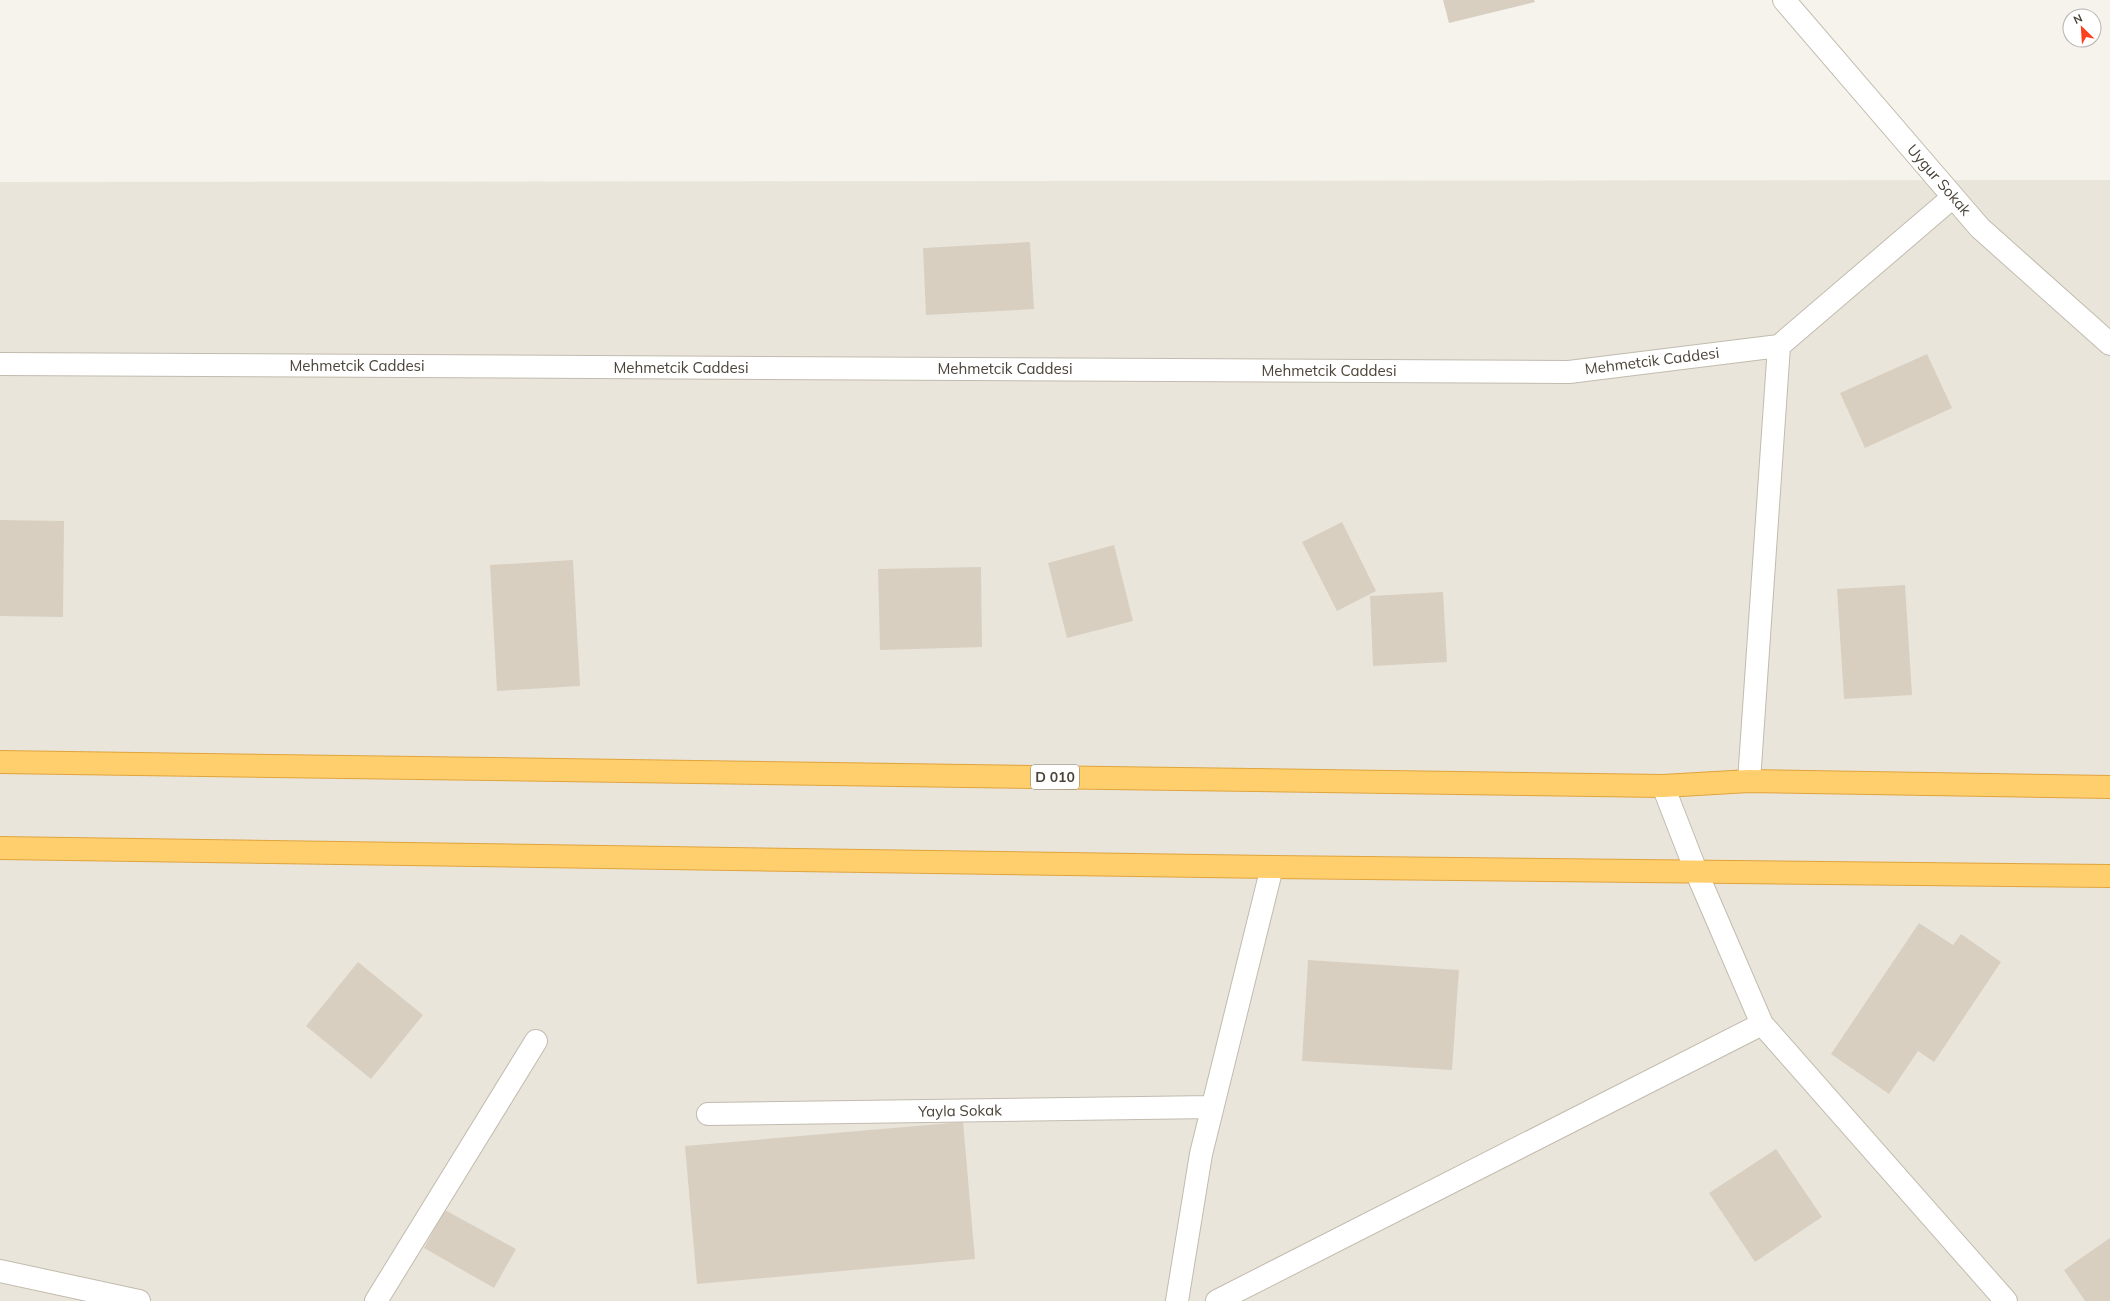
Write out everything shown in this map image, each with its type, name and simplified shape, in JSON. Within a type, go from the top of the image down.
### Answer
[{"type":"highway","name":"D 010","points":[[0,762],[1663,786],[1749,781],[2110,787]]},
{"type":"highway","points":[[0,848],[1272,867],[2110,876]]},
{"type":"street","name":"Uygur Sokak","points":[[1784,0],[1980,228],[2110,344]]},
{"type":"street","points":[[1749,781],[1779,346],[1953,197]]},
{"type":"street","name":"Mehmetcik Caddesi","points":[[0,364],[1568,372],[1779,346]]},
{"type":"street","points":[[1663,786],[1696,871],[1762,1024],[2006,1301]]},
{"type":"street","points":[[1177,1301],[1201,1154],[1272,867]]},
{"type":"street","points":[[1217,1301],[1762,1024]]},
{"type":"street","points":[[376,1301],[536,1041]]},
{"type":"street","name":"Yayla Sokak","points":[[708,1114],[1212,1107]]},
{"type":"street","points":[[0,1272],[138,1301]]},
{"type":"shaded area","points":[[2110,180],[2110,1301],[0,1301],[0,182]]},
{"type":"building","points":[[1443,0],[1534,0],[1535,2],[1449,23]]},
{"type":"building","points":[[1030,242],[1034,309],[926,315],[923,248]]},
{"type":"building","points":[[1927,354],[1952,408],[1865,448],[1840,393]]},
{"type":"building","points":[[0,520],[64,521],[63,617],[0,616]]},
{"type":"building","points":[[1342,522],[1376,591],[1337,611],[1302,542]]},
{"type":"building","points":[[1114,545],[1133,621],[1067,638],[1048,563]]},
{"type":"building","points":[[573,560],[580,686],[497,691],[490,565]]},
{"type":"building","points":[[981,567],[982,647],[880,650],[878,569]]},
{"type":"building","points":[[1905,585],[1912,695],[1844,699],[1837,589]]},
{"type":"building","points":[[1443,592],[1447,662],[1373,666],[1370,596]]},
{"type":"building","points":[[1919,923],[1953,945],[1961,934],[2001,962],[1934,1062],[1918,1051],[1889,1094],[1831,1054]]},
{"type":"building","points":[[1308,960],[1459,970],[1452,1070],[1302,1061]]},
{"type":"building","points":[[358,962],[423,1015],[371,1079],[306,1026]]},
{"type":"building","points":[[963,1122],[975,1259],[697,1284],[685,1146]]},
{"type":"building","points":[[1776,1149],[1822,1217],[1755,1262],[1709,1193]]},
{"type":"building","points":[[445,1210],[516,1249],[494,1288],[424,1248]]},
{"type":"building","points":[[2110,1238],[2110,1301],[2085,1301],[2064,1270]]}]
